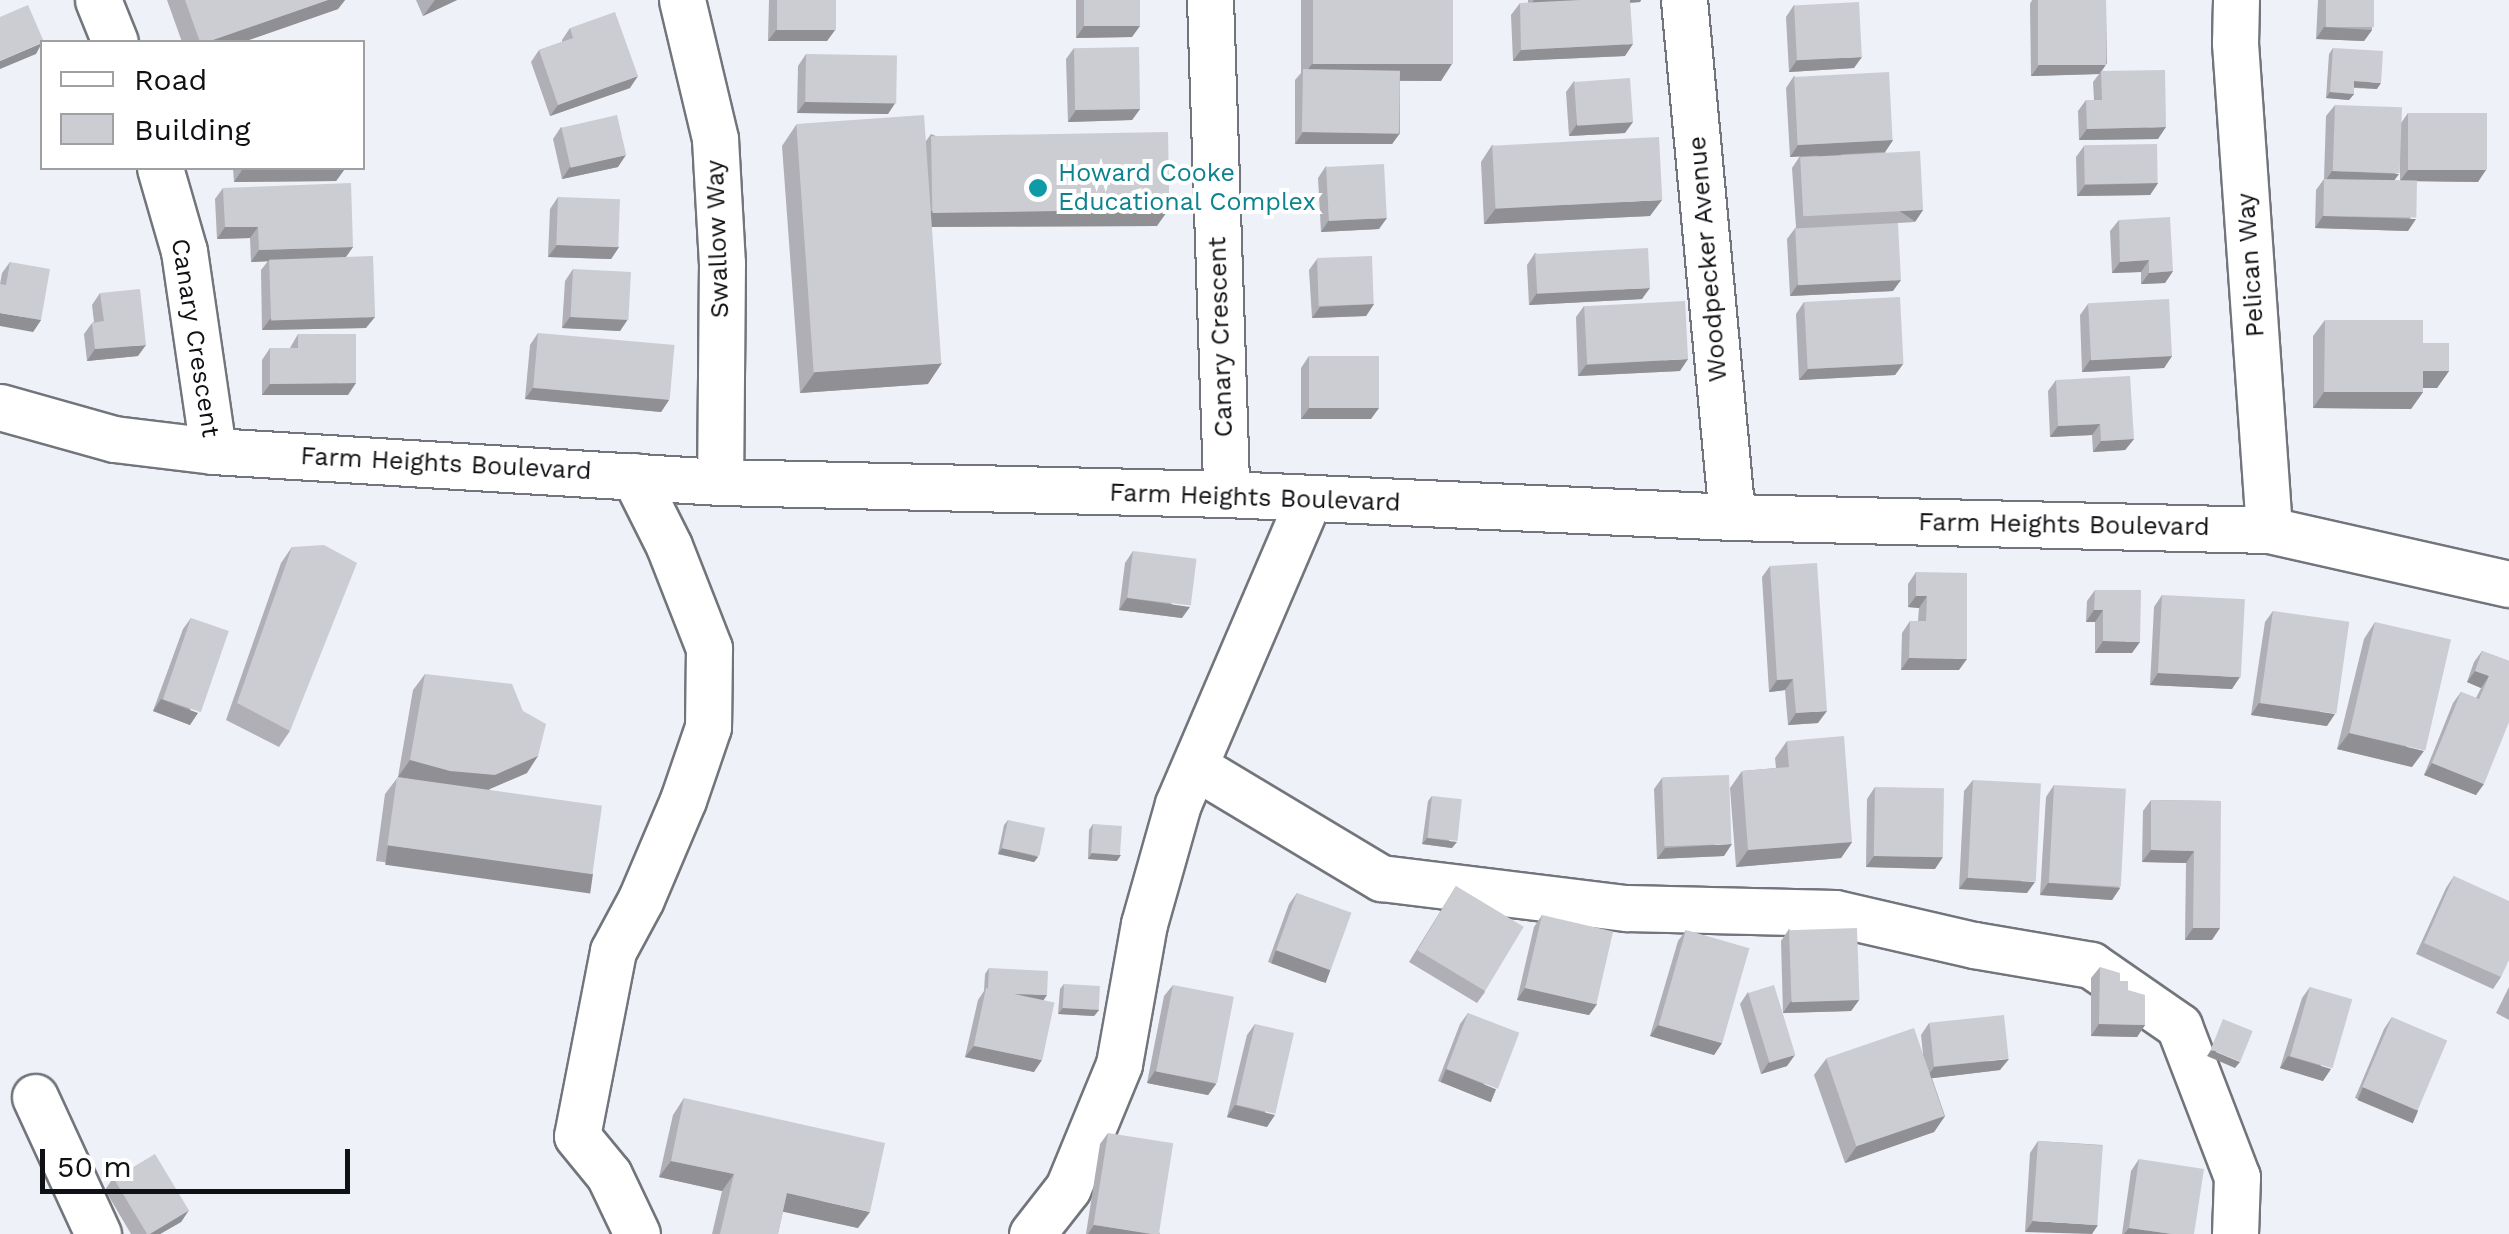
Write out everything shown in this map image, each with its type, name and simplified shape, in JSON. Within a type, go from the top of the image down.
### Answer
[{"type":"street","points":[[98,0],[114,40]]},
{"type":"street","name":"Swallow Way","points":[[682,0],[715,139],[722,263],[720,482]]},
{"type":"street","name":"Canary Crescent","points":[[1210,0],[1226,494]]},
{"type":"street","name":"Woodpecker Avenue","points":[[1684,0],[1732,518]]},
{"type":"street","name":"Pelican Way","points":[[2236,0],[2269,530]]},
{"type":"street","name":"Canary Crescent","points":[[161,170],[184,250],[213,451]]},
{"type":"street","name":"Farm Heights Boulevard","points":[[0,407],[114,439],[213,451],[720,482],[1226,494],[1732,518],[2269,530],[2509,584]]},
{"type":"street","points":[[634,476],[669,546],[709,648],[708,727],[683,800],[641,899],[612,951],[576,1136],[609,1175],[637,1234]]},
{"type":"street","points":[[1032,1234],[1068,1188],[1119,1064],[1144,924],[1178,804],[1308,500]]},
{"type":"street","points":[[1196,767],[1381,878],[1627,908],[1835,912],[1974,945],[2092,966],[2178,1026],[2237,1178],[2235,1234]]},
{"type":"street","points":[[30,1098],[98,1234]]},
{"type":"building","points":[[185,0],[328,0],[213,40],[199,40]]},
{"type":"building","points":[[777,0],[836,0],[836,30],[777,30]]},
{"type":"building","points":[[1084,0],[1140,0],[1140,26],[1084,26]]},
{"type":"building","points":[[1313,0],[1453,0],[1453,64],[1313,64]]},
{"type":"building","points":[[1630,0],[1633,44],[1521,50],[1520,3]]},
{"type":"building","points":[[2038,0],[2106,0],[2106,65],[2038,65]]},
{"type":"building","points":[[2326,0],[2374,0],[2374,27],[2326,27]]},
{"type":"building","points":[[1859,2],[1862,57],[1797,60],[1794,5]]},
{"type":"building","points":[[28,5],[43,40],[0,61],[0,17]]},
{"type":"building","points":[[615,12],[638,76],[558,105],[539,50],[573,38],[570,28]]},
{"type":"building","points":[[1139,47],[1140,109],[1075,110],[1074,48]]},
{"type":"building","points":[[2333,48],[2383,51],[2381,83],[2354,81],[2354,94],[2330,92]]},
{"type":"building","points":[[806,54],[897,56],[896,104],[805,102]]},
{"type":"building","points":[[1303,69],[1400,71],[1399,134],[1302,132]]},
{"type":"building","points":[[2165,70],[2166,127],[2087,129],[2086,100],[2102,100],[2101,71]]},
{"type":"building","points":[[1889,72],[1893,140],[1798,145],[1794,77]]},
{"type":"building","points":[[1630,78],[1633,122],[1577,126],[1574,82]]},
{"type":"building","points":[[2335,105],[2402,107],[2400,173],[2333,171]]},
{"type":"building","points":[[2408,113],[2487,113],[2487,170],[2408,170]]},
{"type":"building","points":[[617,115],[626,155],[571,168],[561,128]]},
{"type":"building","points":[[924,115],[941,363],[814,372],[796,124]]},
{"type":"building","name":"Howard Cooke Educational Complex","points":[[1168,132],[1169,209],[932,213],[931,136]]},
{"type":"building","points":[[1659,137],[1662,200],[1496,209],[1492,146]]},
{"type":"building","points":[[2157,144],[2158,183],[2085,184],[2084,145]]},
{"type":"building","points":[[1920,151],[1923,210],[1803,216],[1800,157]]},
{"type":"building","points":[[1384,164],[1387,218],[1329,221],[1326,167]]},
{"type":"building","points":[[2324,179],[2417,181],[2416,218],[2323,216]]},
{"type":"building","points":[[351,183],[353,247],[259,250],[258,227],[225,227],[223,188]]},
{"type":"building","points":[[558,197],[620,199],[618,247],[556,245]]},
{"type":"building","points":[[2170,217],[2173,271],[2149,273],[2149,260],[2120,262],[2119,220]]},
{"type":"building","points":[[1898,223],[1901,280],[1798,285],[1795,228]]},
{"type":"building","points":[[1648,248],[1650,288],[1537,294],[1535,254]]},
{"type":"building","points":[[373,256],[375,317],[271,321],[269,260]]},
{"type":"building","points":[[1372,256],[1374,304],[1319,306],[1317,258]]},
{"type":"building","points":[[10,262],[50,269],[41,320],[0,313],[0,284],[6,285]]},
{"type":"building","points":[[573,269],[631,272],[628,320],[570,317]]},
{"type":"building","points":[[140,289],[146,345],[95,349],[92,323],[104,321],[100,293]]},
{"type":"building","points":[[1900,297],[1904,364],[1808,369],[1804,302]]},
{"type":"building","points":[[2169,299],[2172,356],[2091,360],[2088,303]]},
{"type":"building","points":[[1685,301],[1688,359],[1587,364],[1584,306]]},
{"type":"building","points":[[2325,320],[2423,320],[2423,343],[2449,343],[2449,371],[2423,371],[2423,392],[2324,392]]},
{"type":"building","points":[[538,333],[674,345],[670,400],[533,388]]},
{"type":"building","points":[[298,334],[356,334],[356,383],[270,384],[270,348],[298,348]]},
{"type":"building","points":[[1309,356],[1379,356],[1379,408],[1309,408]]},
{"type":"building","points":[[2130,376],[2134,439],[2101,441],[2100,424],[2058,426],[2056,380]]},
{"type":"building","points":[[324,545],[357,563],[290,731],[237,703],[292,547]]},
{"type":"building","points":[[1133,551],[1197,559],[1191,605],[1127,598]]},
{"type":"building","points":[[1817,563],[1827,711],[1796,713],[1793,679],[1777,680],[1770,566]]},
{"type":"building","points":[[1916,572],[1967,573],[1967,659],[1909,658],[1910,621],[1926,621],[1927,596],[1916,596]]},
{"type":"building","points":[[2095,590],[2141,590],[2140,642],[2103,641],[2103,610],[2094,610]]},
{"type":"building","points":[[2162,595],[2245,599],[2241,677],[2158,673]]},
{"type":"building","points":[[2273,611],[2349,622],[2336,714],[2260,703]]},
{"type":"building","points":[[191,618],[229,631],[201,712],[163,699]]},
{"type":"building","points":[[2375,622],[2451,640],[2425,751],[2349,733]]},
{"type":"building","points":[[2482,651],[2509,661],[2509,722],[2484,784],[2432,763],[2461,692],[2479,699],[2489,676],[2475,671]]},
{"type":"building","points":[[425,674],[512,684],[523,711],[546,724],[538,756],[495,775],[450,771],[410,760]]},
{"type":"building","points":[[1844,736],[1852,842],[1748,850],[1742,771],[1789,767],[1787,741]]},
{"type":"building","points":[[1729,775],[1731,844],[1664,846],[1662,777]]},
{"type":"building","points":[[397,777],[602,806],[592,874],[387,845]]},
{"type":"building","points":[[1973,780],[2041,784],[2036,881],[1968,878]]},
{"type":"building","points":[[2054,785],[2126,789],[2121,887],[2049,883]]},
{"type":"building","points":[[1875,787],[1944,788],[1943,857],[1874,856]]},
{"type":"building","points":[[1432,796],[1462,799],[1457,841],[1428,838]]},
{"type":"building","points":[[2151,800],[2221,801],[2220,928],[2193,928],[2194,851],[2151,850]]},
{"type":"building","points":[[1008,820],[1045,828],[1039,856],[1002,848]]},
{"type":"building","points":[[1093,824],[1122,826],[1120,855],[1091,853]]},
{"type":"building","points":[[2454,876],[2509,901],[2509,960],[2501,977],[2424,943]]},
{"type":"building","points":[[1456,886],[1524,927],[1485,991],[1417,950]]},
{"type":"building","points":[[1297,893],[1352,913],[1331,970],[1276,950]]},
{"type":"building","points":[[1542,915],[1613,931],[1596,1004],[1525,988]]},
{"type":"building","points":[[1857,928],[1860,1000],[1792,1002],[1789,930]]},
{"type":"building","points":[[1686,930],[1749,948],[1722,1043],[1659,1025]]},
{"type":"building","points":[[2100,967],[2120,973],[2120,981],[2128,981],[2128,990],[2145,995],[2145,1025],[2099,1024]]},
{"type":"building","points":[[989,968],[1048,971],[1047,995],[988,989]]},
{"type":"building","points":[[1064,984],[1100,986],[1099,1010],[1063,1008]]},
{"type":"building","points":[[1173,985],[1234,997],[1217,1083],[1156,1071]]},
{"type":"building","points":[[1774,985],[1795,1055],[1770,1063],[1748,993]]},
{"type":"building","points":[[2310,987],[2352,999],[2332,1068],[2290,1056]]},
{"type":"building","points":[[986,988],[1054,1003],[1042,1060],[974,1046]]},
{"type":"building","points":[[1468,1013],[1519,1033],[1498,1089],[1446,1069]]},
{"type":"building","points":[[2004,1015],[2009,1059],[1934,1067],[1929,1023]]},
{"type":"building","points":[[2392,1017],[2447,1040],[2418,1110],[2362,1087]]},
{"type":"building","points":[[2223,1019],[2253,1031],[2240,1062],[2211,1050]]},
{"type":"building","points":[[1255,1024],[1294,1033],[1275,1114],[1236,1105]]},
{"type":"building","points":[[1914,1028],[1944,1116],[1856,1146],[1826,1058]]},
{"type":"building","points":[[684,1098],[885,1143],[870,1212],[787,1193],[778,1234],[720,1234],[734,1174],[671,1161]]},
{"type":"building","points":[[1108,1133],[1173,1143],[1159,1234],[1093,1225]]},
{"type":"building","points":[[2038,1141],[2103,1146],[2097,1225],[2032,1221]]},
{"type":"building","points":[[155,1154],[189,1211],[147,1234],[114,1179]]},
{"type":"building","points":[[2139,1159],[2204,1169],[2194,1234],[2129,1228]]},
{"type":"place","name":"Howard Cooke Educational Complex","points":[[1038,188]]}]
